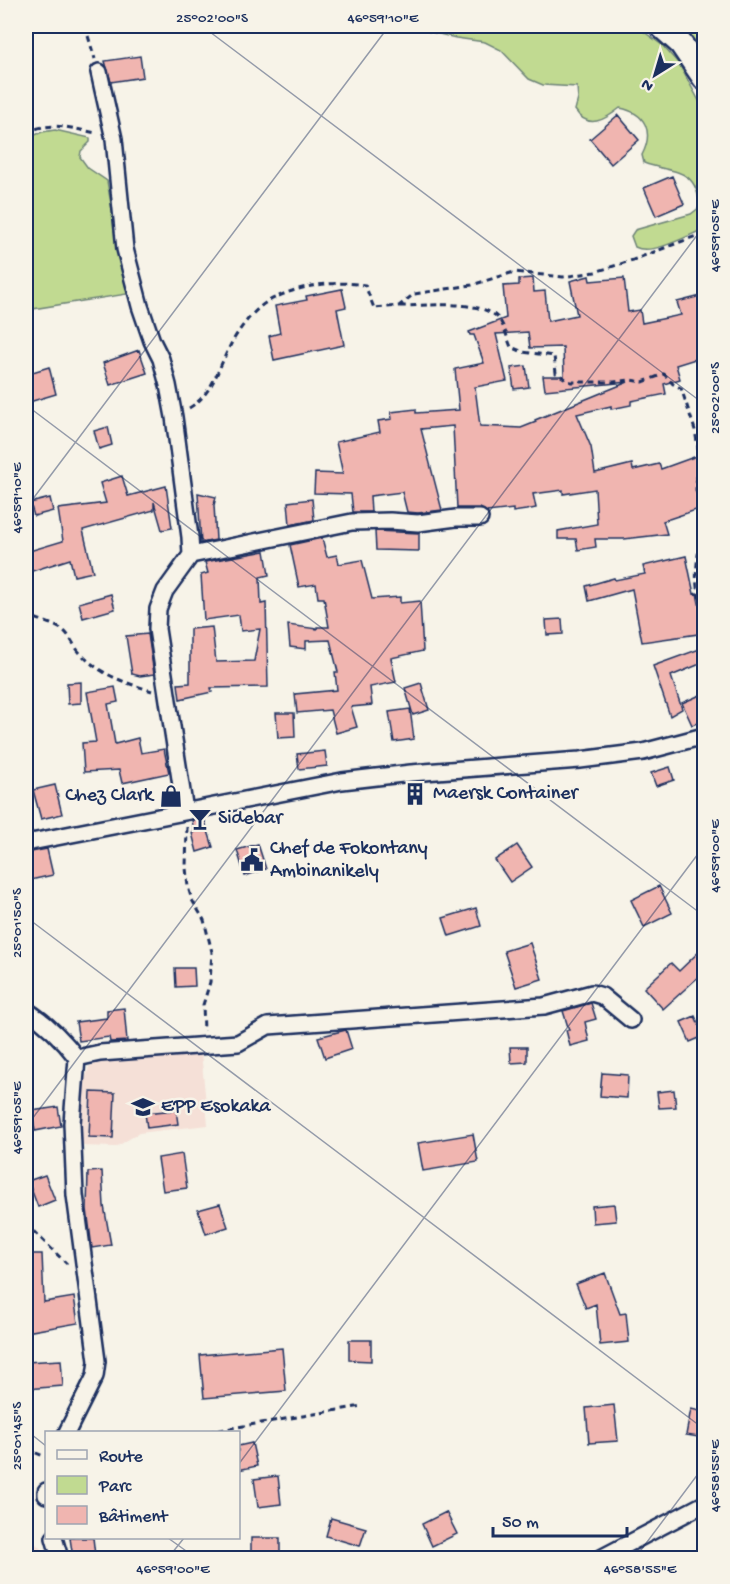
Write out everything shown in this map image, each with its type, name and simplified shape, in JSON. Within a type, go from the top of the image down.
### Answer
[{"type":"main road","points":[[661,26],[681,44],[705,78]]},
{"type":"street","points":[[99,72],[114,139],[125,249],[140,306],[161,359],[174,417],[191,555]]},
{"type":"street","points":[[185,811],[157,629],[158,609],[165,591],[191,555],[352,522],[418,523],[456,518],[480,518]]},
{"type":"street","points":[[26,843],[342,781],[643,752],[705,736]]},
{"type":"street","points":[[77,1058],[100,1053],[238,1043],[268,1026],[544,1006],[591,993],[602,996],[631,1020]]},
{"type":"street","points":[[26,1010],[45,1023],[66,1043],[77,1058],[72,1123],[75,1195],[95,1342],[95,1376],[68,1431]]},
{"type":"street","points":[[601,1558],[705,1504]]},
{"type":"street","points":[[54,1539],[60,1558]]},
{"type":"path","points":[[85,26],[99,72]]},
{"type":"path","points":[[26,132],[43,126],[56,125],[104,134],[114,139]]},
{"type":"path","points":[[399,306],[414,294],[472,285],[514,272],[562,278],[595,272],[705,233]]},
{"type":"path","points":[[174,417],[198,403],[210,390],[232,342],[264,303],[296,289],[352,283],[365,285],[374,308],[464,306],[486,311],[497,318],[511,346],[523,352],[554,356],[556,373],[572,382],[630,380],[643,382],[664,374],[673,384],[681,388],[695,430],[698,448],[696,491],[704,510],[705,519],[698,556],[697,577],[705,608]]},
{"type":"path","points":[[26,614],[63,630],[84,658],[120,682],[167,697]]},
{"type":"path","points":[[185,811],[188,830],[186,868],[188,887],[192,900],[204,920],[212,951],[210,982],[203,1005],[204,1044]]},
{"type":"path","points":[[26,1224],[87,1284]]},
{"type":"path","points":[[214,1431],[362,1406]]},
{"type":"path","points":[[26,1449],[45,1457]]},
{"type":"shaded area","name":"EPP Esokaka","points":[[201,1052],[208,1125],[139,1133],[116,1147],[78,1146],[82,1089],[89,1067],[103,1060]]},
{"type":"shaded area","points":[[26,1534],[43,1551],[46,1558],[26,1558]]},
{"type":"green space","points":[[383,26],[636,26],[662,45],[679,64],[704,110],[704,229],[660,247],[642,249],[635,247],[631,236],[635,230],[691,214],[700,207],[694,184],[688,178],[681,173],[644,163],[642,155],[646,147],[647,131],[642,119],[636,114],[620,108],[603,119],[585,120],[575,110],[578,99],[577,87],[543,85],[529,79],[501,50],[485,42],[418,29]]},
{"type":"green space","points":[[682,26],[704,26],[704,51]]},
{"type":"green space","points":[[55,130],[90,138],[90,142],[81,151],[80,157],[88,168],[107,181],[127,294],[26,310],[26,139],[42,132]]},
{"type":"building","points":[[140,56],[143,77],[111,82],[105,61]]},
{"type":"building","points":[[618,115],[639,140],[611,164],[590,139]]},
{"type":"building","points":[[672,176],[684,204],[656,216],[644,188]]},
{"type":"building","points":[[589,276],[590,281],[624,278],[628,312],[640,310],[642,323],[681,315],[677,302],[705,295],[705,356],[676,365],[680,379],[664,384],[666,394],[631,401],[631,405],[611,409],[611,406],[577,414],[591,447],[595,473],[632,464],[633,470],[659,464],[661,469],[705,455],[705,507],[663,521],[667,534],[624,539],[595,539],[596,547],[578,550],[576,539],[558,539],[558,531],[597,524],[595,489],[563,494],[563,490],[533,494],[536,508],[513,512],[513,509],[487,512],[480,508],[457,508],[453,426],[421,429],[442,510],[407,512],[402,492],[370,496],[371,512],[353,512],[351,494],[314,493],[315,473],[343,474],[336,442],[380,432],[378,421],[392,419],[391,412],[416,409],[416,413],[459,410],[455,369],[484,363],[474,335],[470,335],[469,332],[506,318],[503,286],[519,285],[519,279],[533,278],[534,292],[545,291],[548,321],[577,315],[570,281]],"holes":[[[528,332],[530,348],[563,347],[564,376],[543,376],[545,390],[628,382],[535,420],[536,422],[521,428],[480,426],[475,387],[507,381],[496,334]]]},
{"type":"building","points":[[342,289],[346,307],[337,309],[344,345],[274,360],[269,336],[280,333],[275,306],[307,300],[306,296]]},
{"type":"building","points":[[139,350],[147,373],[110,385],[103,363]]},
{"type":"building","points":[[526,366],[529,387],[514,389],[511,368]]},
{"type":"building","points":[[49,367],[56,394],[26,403],[26,374]]},
{"type":"building","points":[[108,427],[112,445],[99,449],[94,431]]},
{"type":"building","points":[[122,476],[128,496],[166,486],[172,528],[162,530],[154,502],[154,510],[83,530],[93,572],[74,576],[70,559],[26,573],[26,552],[63,541],[58,509],[106,503],[100,483]]},
{"type":"building","points":[[198,493],[216,497],[214,505],[216,540],[201,543]]},
{"type":"building","points":[[50,498],[53,511],[34,516],[30,503]]},
{"type":"building","points":[[312,499],[314,520],[290,525],[288,502]]},
{"type":"building","points":[[375,531],[419,533],[419,551],[376,550]]},
{"type":"building","points":[[322,538],[327,557],[337,555],[339,564],[362,560],[372,599],[400,597],[400,603],[420,601],[423,651],[391,658],[396,682],[370,687],[372,705],[351,707],[357,727],[336,733],[330,710],[297,713],[295,694],[337,690],[335,672],[338,672],[330,640],[306,641],[306,649],[290,647],[288,625],[317,629],[317,627],[329,627],[324,598],[318,598],[316,584],[299,587],[290,545]]},
{"type":"building","points":[[265,551],[269,575],[260,577],[261,604],[266,603],[268,687],[211,688],[212,692],[180,699],[178,684],[190,683],[190,629],[212,627],[216,662],[254,661],[260,629],[241,631],[239,615],[204,620],[201,575],[208,573],[205,562]]},
{"type":"building","points":[[686,556],[694,594],[697,593],[705,633],[642,642],[632,589],[589,601],[586,586],[614,578],[615,580],[645,574],[643,566]]},
{"type":"building","points":[[111,594],[115,609],[83,618],[79,603]]},
{"type":"building","points":[[562,619],[563,634],[547,635],[546,620]]},
{"type":"building","points":[[148,634],[154,674],[140,676],[132,674],[126,636]]},
{"type":"building","points":[[705,647],[705,662],[671,676],[682,709],[670,716],[653,666]]},
{"type":"building","points":[[81,682],[81,703],[68,704],[67,683]]},
{"type":"building","points":[[421,683],[429,710],[413,715],[405,688]]},
{"type":"building","points":[[115,687],[118,702],[108,704],[115,744],[138,738],[141,753],[164,749],[169,773],[122,783],[119,770],[84,772],[82,743],[96,742],[87,692]]},
{"type":"building","points":[[705,693],[705,720],[692,725],[682,703]]},
{"type":"building","points":[[410,709],[414,739],[394,742],[389,712]]},
{"type":"building","points":[[276,713],[294,713],[295,737],[278,738]]},
{"type":"building","points":[[325,751],[327,766],[299,769],[297,754]]},
{"type":"building","points":[[670,767],[674,780],[656,786],[651,773]]},
{"type":"building","points":[[55,785],[62,814],[41,819],[33,790]]},
{"type":"building","name":"Chez Clark","points":[[172,788],[174,802],[166,804],[162,791]]},
{"type":"building","points":[[204,818],[213,847],[197,852],[192,833],[194,832],[192,820]]},
{"type":"building","name":"Chef de Fokontany Ambinanikely","points":[[258,844],[266,869],[245,876],[237,850]]},
{"type":"building","points":[[517,845],[532,867],[510,882],[495,860]]},
{"type":"building","points":[[47,849],[53,875],[26,881],[26,853]]},
{"type":"building","points":[[659,886],[672,913],[644,927],[631,900]]},
{"type":"building","points":[[476,908],[481,926],[449,936],[443,918]]},
{"type":"building","points":[[530,943],[542,979],[516,987],[504,951]]},
{"type":"building","points":[[705,946],[705,971],[663,1009],[644,988],[671,963],[679,971]]},
{"type":"building","points":[[175,968],[194,968],[195,986],[176,987]]},
{"type":"building","points":[[591,1003],[596,1019],[585,1022],[589,1041],[570,1046],[566,1030],[569,1030],[563,1011]]},
{"type":"building","points":[[124,1008],[127,1041],[110,1042],[109,1037],[79,1041],[76,1022],[107,1018],[107,1010]]},
{"type":"building","points":[[695,1016],[704,1036],[690,1042],[681,1022]]},
{"type":"building","points":[[346,1030],[352,1049],[325,1058],[318,1037]]},
{"type":"building","points":[[510,1047],[527,1047],[527,1062],[511,1063]]},
{"type":"building","points":[[602,1073],[628,1075],[627,1098],[600,1096]]},
{"type":"building","points":[[674,1090],[676,1107],[659,1108],[657,1092]]},
{"type":"building","points":[[91,1092],[115,1093],[113,1138],[89,1137]]},
{"type":"building","points":[[58,1107],[61,1126],[35,1131],[32,1111]]},
{"type":"building","points":[[176,1110],[178,1124],[147,1128],[145,1113]]},
{"type":"building","points":[[473,1134],[478,1162],[423,1171],[418,1143]]},
{"type":"building","points":[[182,1154],[187,1188],[163,1191],[158,1158]]},
{"type":"building","points":[[102,1171],[104,1206],[111,1245],[92,1248],[87,1209],[88,1172]]},
{"type":"building","points":[[45,1175],[55,1200],[38,1207],[28,1181]]},
{"type":"building","points":[[220,1204],[228,1227],[206,1234],[198,1210]]},
{"type":"building","points":[[614,1204],[616,1221],[593,1223],[592,1206]]},
{"type":"building","points":[[26,1254],[42,1254],[44,1302],[74,1297],[78,1323],[26,1332]]},
{"type":"building","points":[[605,1273],[620,1314],[626,1313],[629,1342],[600,1345],[596,1304],[586,1308],[576,1284]]},
{"type":"building","points":[[349,1340],[371,1340],[371,1361],[349,1360]]},
{"type":"building","points":[[282,1348],[286,1391],[204,1398],[200,1355]]},
{"type":"building","points":[[61,1360],[63,1386],[26,1389],[26,1362]]},
{"type":"building","points":[[614,1405],[618,1441],[589,1443],[586,1408]]},
{"type":"building","points":[[691,1409],[705,1412],[705,1438],[686,1435]]},
{"type":"building","points":[[252,1443],[257,1466],[240,1470],[240,1446]]},
{"type":"building","points":[[278,1476],[281,1504],[258,1507],[254,1479]]},
{"type":"building","points":[[446,1512],[457,1534],[432,1546],[422,1524]]},
{"type":"building","points":[[331,1518],[366,1528],[360,1546],[326,1536]]},
{"type":"building","points":[[251,1538],[280,1538],[280,1558],[251,1558]]},
{"type":"building","points":[[70,1539],[93,1539],[95,1555],[73,1558]]},
{"type":"place","name":"Maersk Container","points":[[415,794]]},
{"type":"place","name":"Chez Clark","points":[[171,796]]},
{"type":"place","name":"Sidebar","points":[[200,819]]},
{"type":"place","name":"Chef de Fokontany Ambinanikely","points":[[252,860]]},
{"type":"place","name":"EPP Esokaka","points":[[143,1107]]}]
